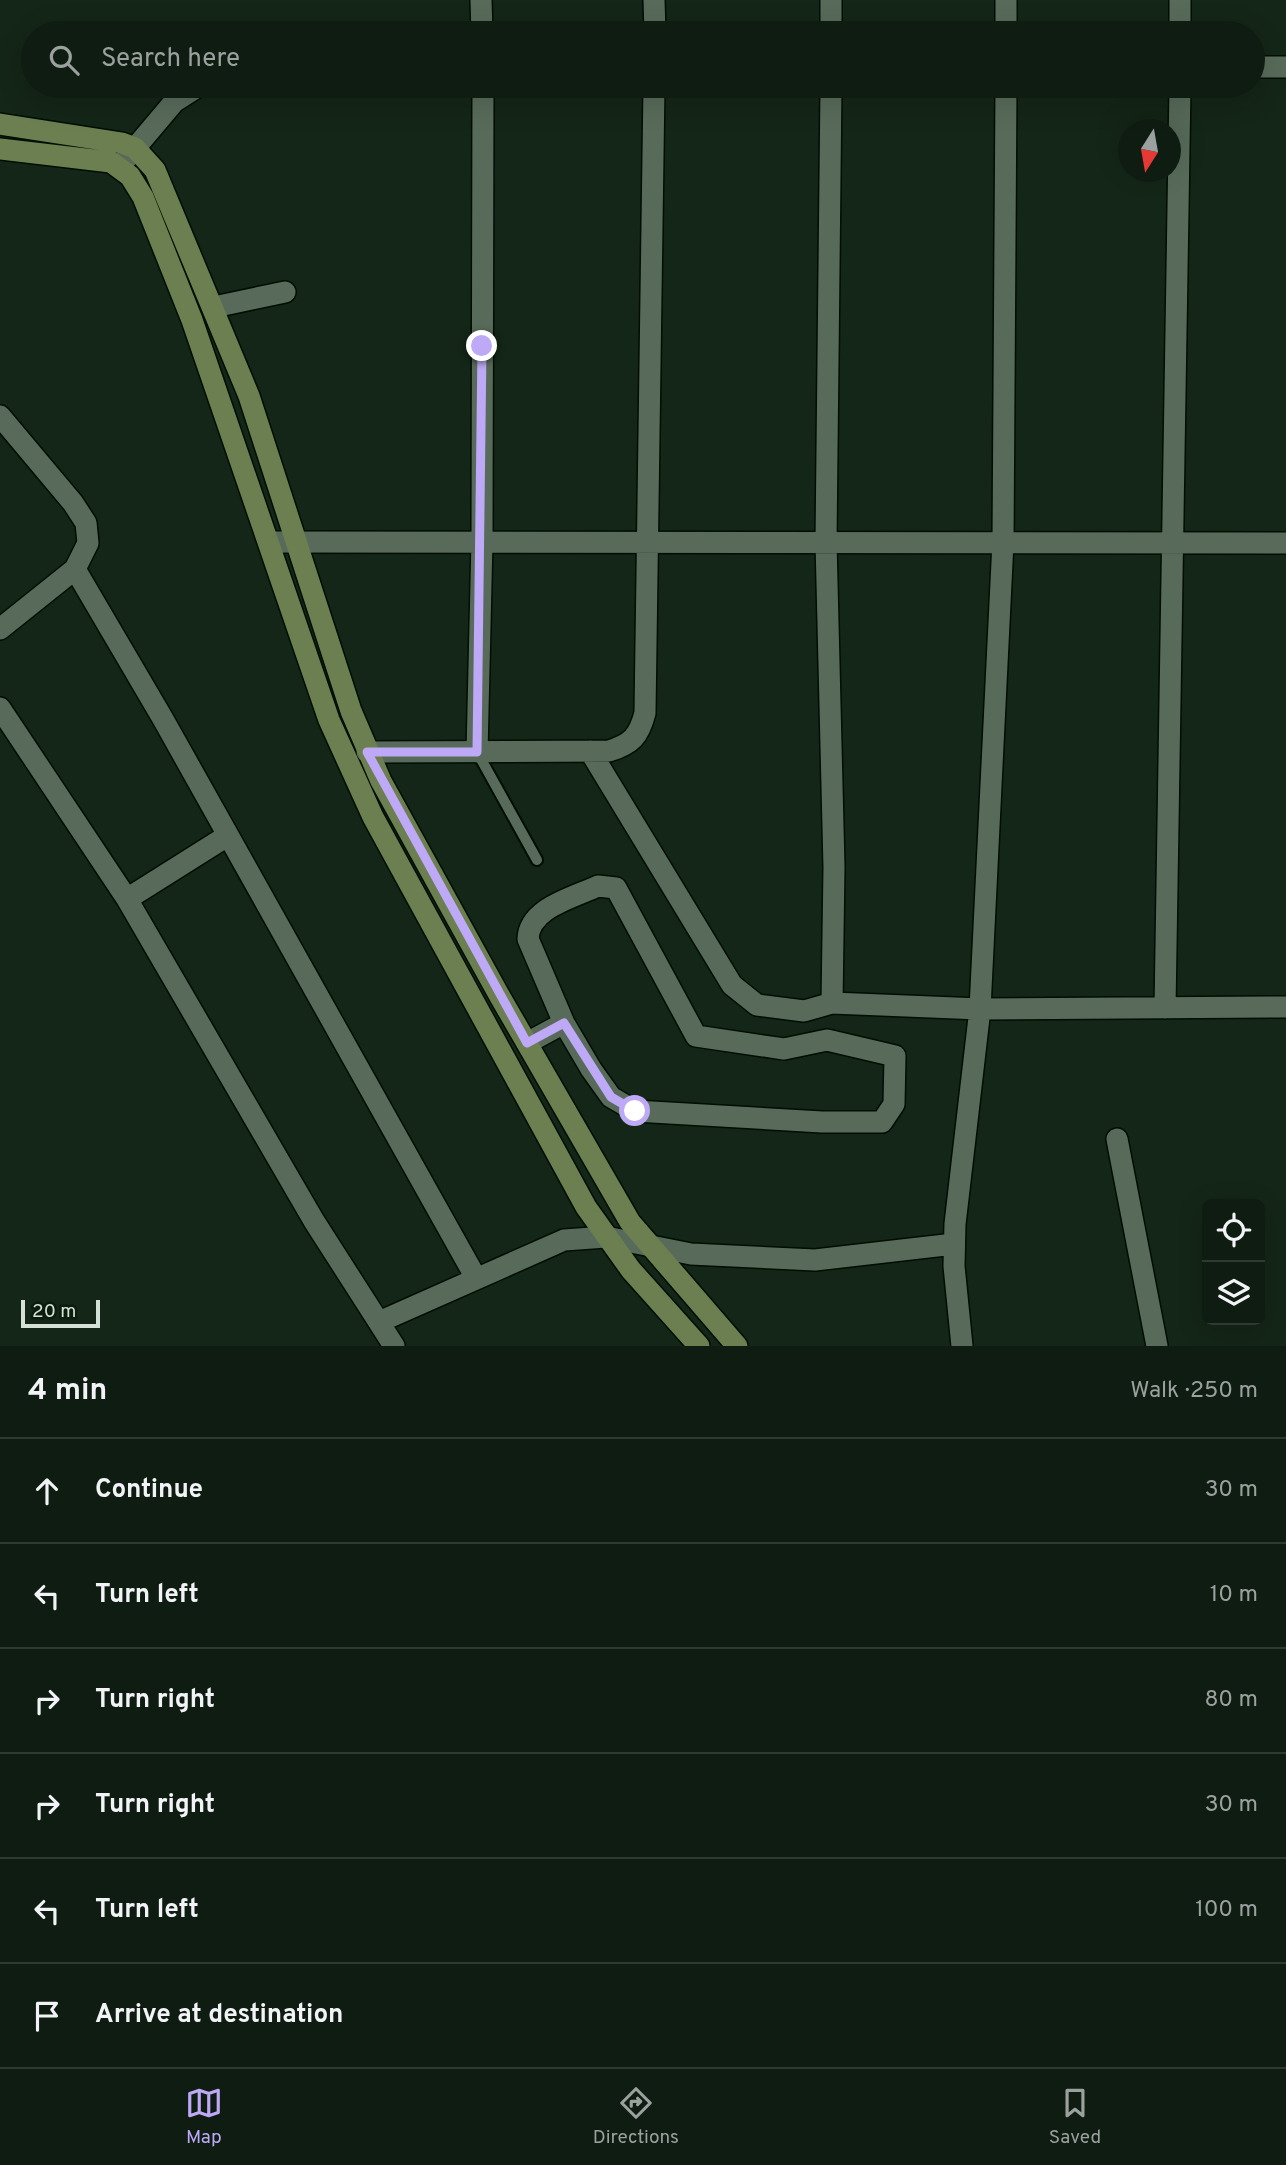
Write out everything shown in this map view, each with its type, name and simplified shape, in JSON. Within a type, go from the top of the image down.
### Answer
[{"type":"street","points":[[481,0],[482,21]]},
{"type":"street","points":[[654,0],[654,21]]},
{"type":"street","points":[[831,0],[831,21]]},
{"type":"street","points":[[1006,0],[1006,21]]},
{"type":"street","points":[[1180,0],[1180,21]]},
{"type":"street","points":[[1265,67],[1286,66]]},
{"type":"street","points":[[120,166],[180,98]]},
{"type":"street","points":[[477,752],[482,541],[484,98]]},
{"type":"street","points":[[367,752],[609,751],[628,746],[640,733],[645,713],[654,98]]},
{"type":"street","points":[[831,98],[826,542],[834,867],[832,1003]]},
{"type":"street","points":[[962,1346],[954,1244],[980,1009],[1003,542],[1006,98]]},
{"type":"street","points":[[1166,1008],[1180,98]]},
{"type":"street","points":[[0,124],[108,139],[135,148],[155,170],[214,307],[298,541],[335,665],[367,752],[619,1204],[648,1246],[737,1346]]},
{"type":"street","points":[[0,149],[94,158],[120,166],[143,197],[168,259],[269,542],[329,720],[373,817],[586,1207],[631,1270],[699,1346]]},
{"type":"street","points":[[214,307],[285,292]]},
{"type":"street","points":[[0,416],[86,523],[89,543],[75,569],[0,629]]},
{"type":"street","points":[[269,542],[1286,543]]},
{"type":"street","points":[[75,569],[475,1278]]},
{"type":"street","points":[[0,708],[127,900],[233,1086],[394,1346]]},
{"type":"street","points":[[590,751],[732,985],[757,1005],[804,1011],[832,1003],[980,1009],[1286,1007]]},
{"type":"street","points":[[127,900],[228,836]]},
{"type":"street","points":[[598,886],[616,888],[696,1035],[784,1049],[827,1040],[895,1056],[894,1104],[882,1122],[822,1122],[635,1111],[611,1097],[564,1023],[528,939],[528,928],[534,917],[598,886]]},
{"type":"street","points":[[527,1043],[564,1023]]},
{"type":"street","points":[[1117,1139],[1157,1346]]},
{"type":"street","points":[[379,1322],[564,1241],[606,1237],[691,1254],[815,1260],[954,1244]]},
{"type":"lane","points":[[477,752],[537,860]]},
{"type":"route","points":[[482,346],[482,541],[477,752],[367,752],[527,1043],[564,1023],[611,1097],[635,1111]]}]
